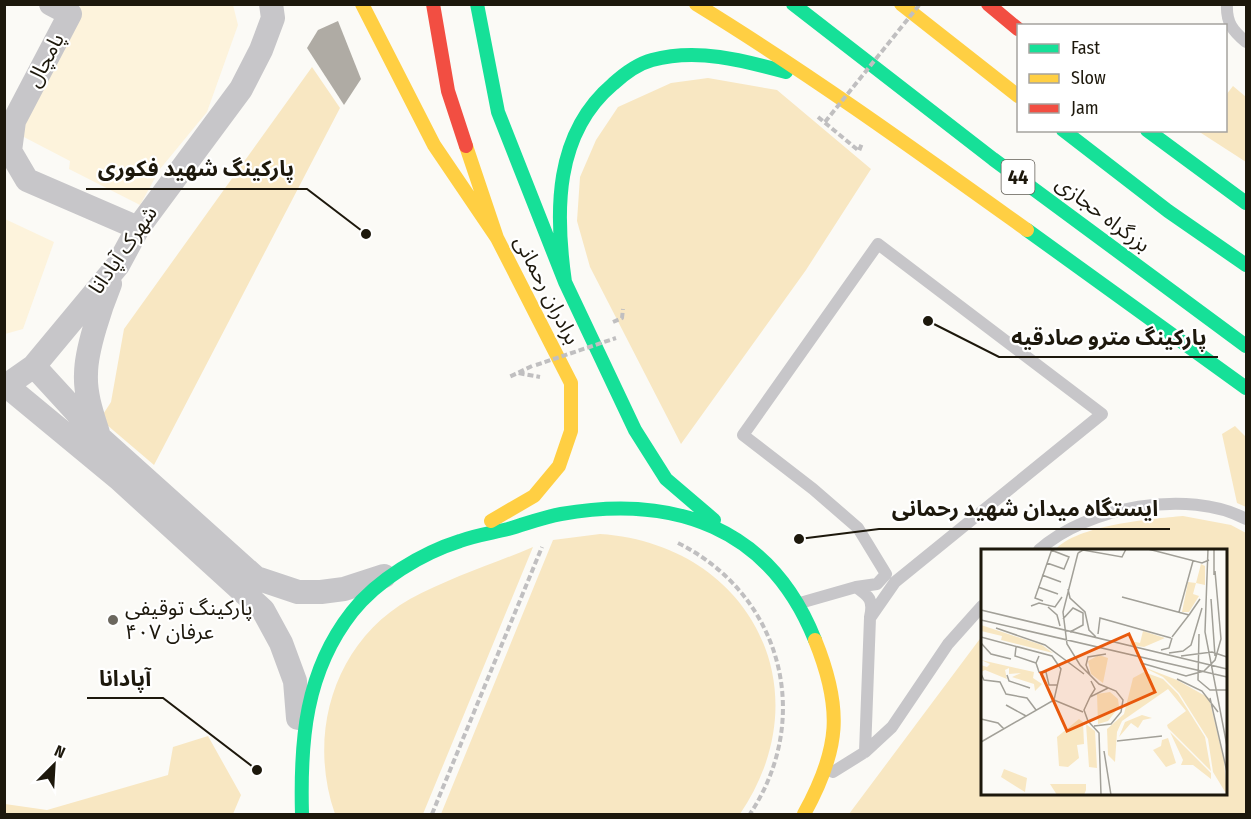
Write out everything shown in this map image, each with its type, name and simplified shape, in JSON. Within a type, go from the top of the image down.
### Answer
[{"type":"main road","points":[[362,4],[434,144],[497,238]]},
{"type":"main road","name":"برادران رحمانی","points":[[433,4],[448,92],[497,238],[571,383],[571,431],[559,466],[534,496],[453,543]]},
{"type":"main road","name":"برادران رحمانی","points":[[477,4],[498,112],[565,282],[635,430],[666,479],[773,568],[800,603],[832,686],[837,732],[824,777],[804,814]]},
{"type":"main road","points":[[696,4],[774,52],[870,117],[1246,388]]},
{"type":"main road","points":[[721,4],[774,52]]},
{"type":"main road","name":"بزرگراه حجازی","points":[[793,4],[993,159],[1246,346]]},
{"type":"main road","points":[[901,4],[1017,95]]},
{"type":"main road","points":[[919,4],[960,51]]},
{"type":"main road","points":[[988,4],[1017,28]]},
{"type":"main road","points":[[565,282],[558,213],[563,168],[572,141],[587,112],[608,86],[645,62],[694,55],[740,60],[787,73],[870,117]]},
{"type":"main road","name":"بزرگراه حجازی","points":[[1067,132],[1168,211],[1246,265]]},
{"type":"main road","points":[[1150,132],[1246,203]]},
{"type":"main road","points":[[1076,264],[1210,380]]},
{"type":"main road","points":[[302,814],[301,765],[306,704],[322,660],[352,610],[401,571],[453,543],[566,513],[658,509],[724,529]]},
{"type":"street","name":"پامچال","points":[[51,4],[70,14],[14,121],[10,151],[27,180],[138,228]]},
{"type":"street","name":"شهرک آپادانا","points":[[6,387],[34,366],[118,265],[138,228],[241,89],[261,50],[273,18],[272,4]]},
{"type":"street","points":[[100,438],[90,408],[86,373],[103,302],[118,265]]},
{"type":"street","points":[[34,366],[100,438],[256,578],[298,592],[321,592],[344,589],[401,571]]},
{"type":"street","points":[[6,387],[118,478],[263,610],[281,643],[295,681],[301,765]]},
{"type":"lane","points":[[1227,4],[1226,16],[1230,25],[1246,42]]},
{"type":"lane","points":[[800,603],[856,587],[877,584],[886,574],[858,528],[813,489],[743,435],[878,244],[1102,414],[895,582],[870,618]]},
{"type":"lane","points":[[1040,549],[1077,524],[1125,509],[1176,503],[1236,513],[1246,519]]},
{"type":"lane","points":[[856,587],[870,596],[873,605],[870,618],[865,752]]},
{"type":"lane","points":[[824,777],[865,752],[892,727],[948,644],[981,607]]},
{"type":"path","points":[[859,151],[825,122],[919,4]]},
{"type":"path","points":[[518,373],[508,377],[616,338]]},
{"type":"path","points":[[670,539],[711,563],[729,579],[759,617],[777,661],[782,684],[782,732],[770,778],[750,814]]},
{"type":"path","points":[[432,814],[543,544]]},
{"type":"shaded area","points":[[81,5],[233,5],[238,25],[207,112],[160,169],[140,205],[69,169],[70,161],[20,135],[17,124]]},
{"type":"shaded area","points":[[312,67],[340,108],[154,465],[100,419],[111,402],[124,329]]},
{"type":"shaded area","points":[[708,78],[777,90],[871,169],[806,270],[681,444],[590,267],[577,221],[580,177],[596,140],[618,107],[671,83]]},
{"type":"shaded area","points":[[1233,86],[1246,97],[1246,162],[1200,132],[1227,132],[1227,94]]},
{"type":"shaded area","points":[[5,219],[54,242],[23,329],[5,334]]},
{"type":"shaded area","points":[[1235,426],[1246,437],[1246,507],[1237,503],[1222,434]]},
{"type":"shaded area","points":[[1183,516],[1231,525],[1246,533],[1246,814],[849,814],[981,637],[981,795],[1227,795],[1227,549],[1056,549],[1065,541],[1096,529],[1134,521]]},
{"type":"shaded area","points":[[600,534],[652,544],[697,564],[732,594],[758,631],[772,673],[775,719],[764,766],[740,814],[441,814],[553,540]]},
{"type":"shaded area","points":[[533,547],[423,814],[335,814],[327,784],[324,753],[326,722],[345,665],[362,639],[384,617],[410,599]]},
{"type":"shaded area","points":[[208,736],[241,795],[233,814],[5,814],[5,804],[47,810],[168,775],[173,747]]},
{"type":"building","points":[[338,21],[361,79],[344,105],[307,48],[318,30]]},
{"type":"traffic: fast","points":[[477,4],[498,112],[565,282],[635,430],[666,479],[714,520]]},
{"type":"traffic: fast","points":[[793,4],[993,159],[1246,346]]},
{"type":"traffic: fast","points":[[565,282],[560,202],[569,150],[579,126],[594,104],[613,84],[646,62],[686,55],[719,57],[786,72]]},
{"type":"traffic: fast","points":[[1066,132],[1168,211],[1246,265]]},
{"type":"traffic: fast","points":[[1150,132],[1246,203]]},
{"type":"traffic: fast","points":[[1027,230],[1246,388]]},
{"type":"traffic: fast","points":[[302,814],[302,760],[309,708],[315,683],[336,635],[352,612],[374,589],[401,569],[445,546],[554,515],[603,509],[642,509],[679,515],[714,527],[745,545],[772,570],[796,601],[815,640]]},
{"type":"traffic: slow","points":[[362,4],[434,145],[497,238]]},
{"type":"traffic: slow","points":[[696,4],[822,86],[1027,230]]},
{"type":"traffic: slow","points":[[901,4],[1017,95]]},
{"type":"traffic: slow","points":[[466,146],[497,238],[571,383],[571,431],[559,466],[534,496],[491,521]]},
{"type":"traffic: slow","points":[[804,814],[825,769],[834,728],[830,687],[815,640]]},
{"type":"traffic: jam","points":[[433,4],[448,91],[466,146]]},
{"type":"traffic: jam","points":[[988,4],[1017,28]]},
{"type":"place","name":"پارکینگ شهید فکوری","points":[[366,234]]},
{"type":"place","name":"پارکینگ مترو صادقیه","points":[[928,321]]},
{"type":"place","name":"ایستگاه میدان شهید رحمانی","points":[[799,539]]},
{"type":"place","name":"پارکینگ توقیفی عرفان ۴۰۷","points":[[113,620]]},
{"type":"place","name":"آپادانا","points":[[257,770]]}]
